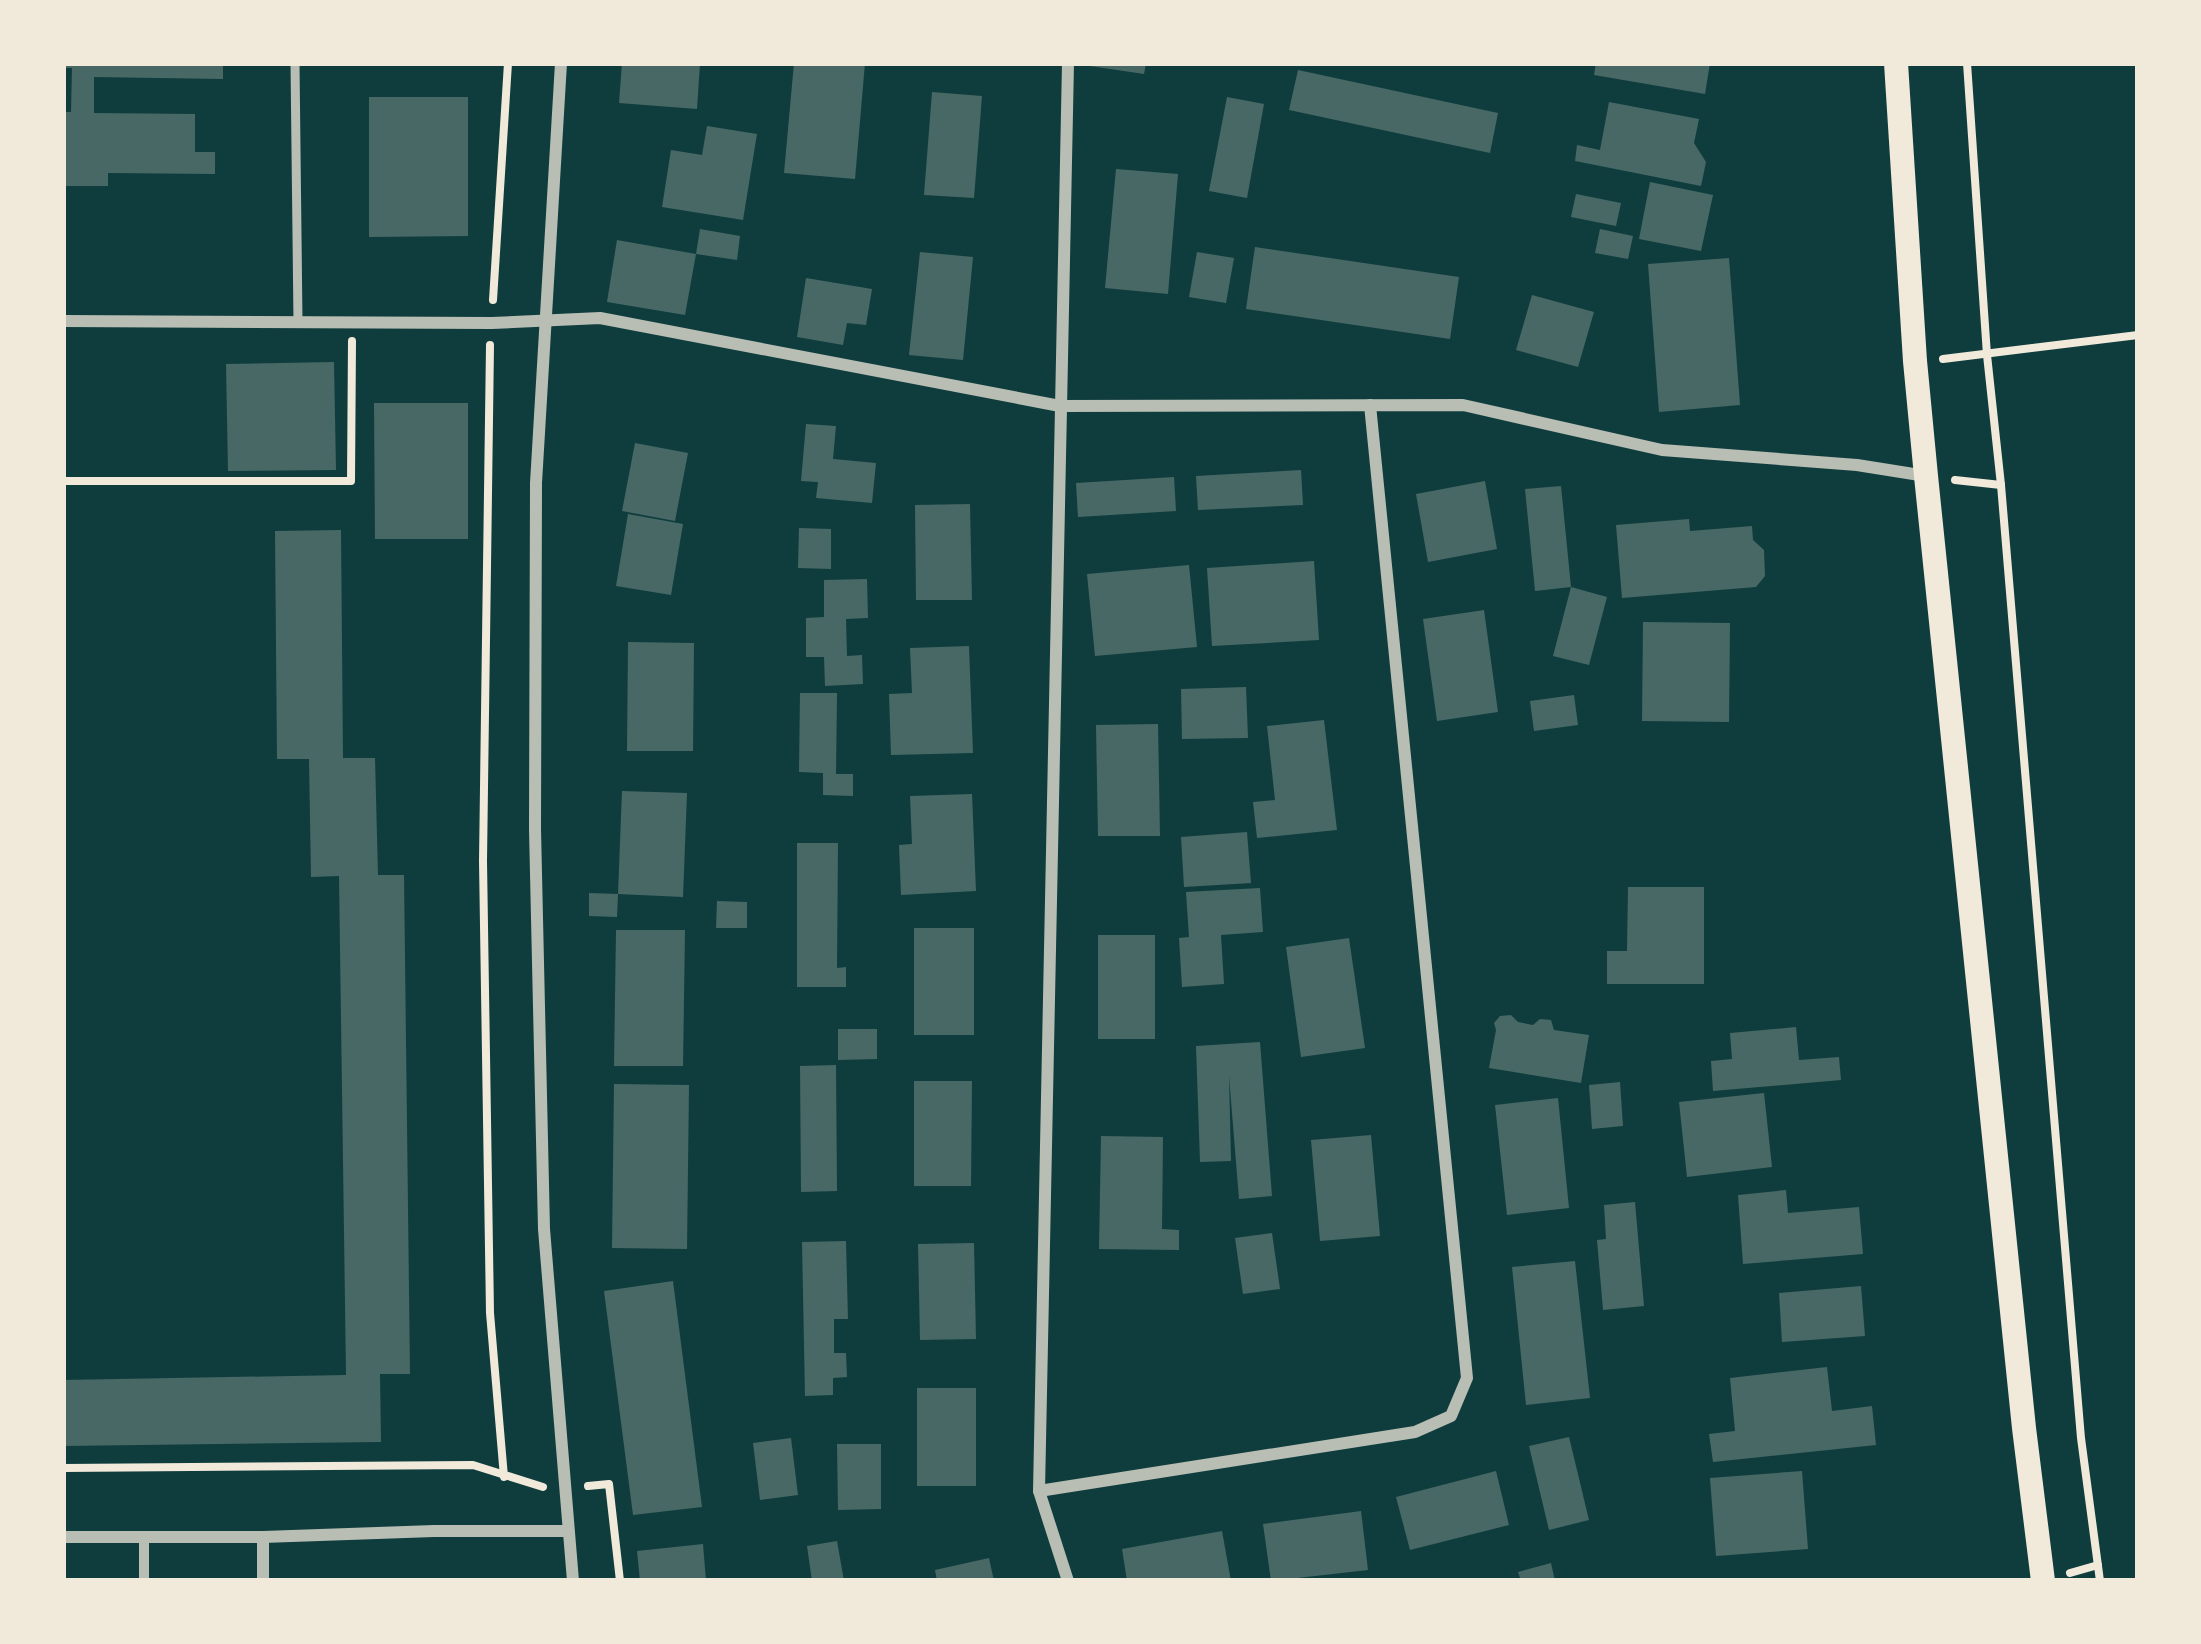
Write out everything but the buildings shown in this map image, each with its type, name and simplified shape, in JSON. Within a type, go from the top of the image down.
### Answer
[{"type":"main road","points":[[1896,63],[1925,476],[2043,1581]]},
{"type":"street","points":[[561,63],[536,483],[535,829],[544,1229],[573,1581]]},
{"type":"street","points":[[1068,63],[1039,1491],[1068,1581]]},
{"type":"street","points":[[63,321],[547,322],[600,318],[1060,406],[1463,405],[1662,450],[1857,465],[1925,476]]},
{"type":"street","points":[[1039,1491],[1414,1432],[1451,1416],[1467,1378],[1370,405]]},
{"type":"street","points":[[63,1537],[568,1532]]},
{"type":"street","points":[[144,1536],[144,1581]]},
{"type":"street","points":[[263,1537],[263,1581]]},
{"type":"lane","points":[[295,63],[298,322]]},
{"type":"path","points":[[63,1468],[473,1465],[504,1477],[490,1313],[483,861],[488,377],[508,63]]},
{"type":"path","points":[[1967,63],[1987,356],[2081,1438],[2100,1581]]},
{"type":"path","points":[[63,481],[351,481],[352,321]]},
{"type":"path","points":[[1915,361],[2138,335]]},
{"type":"path","points":[[1925,476],[2001,485]]}]
